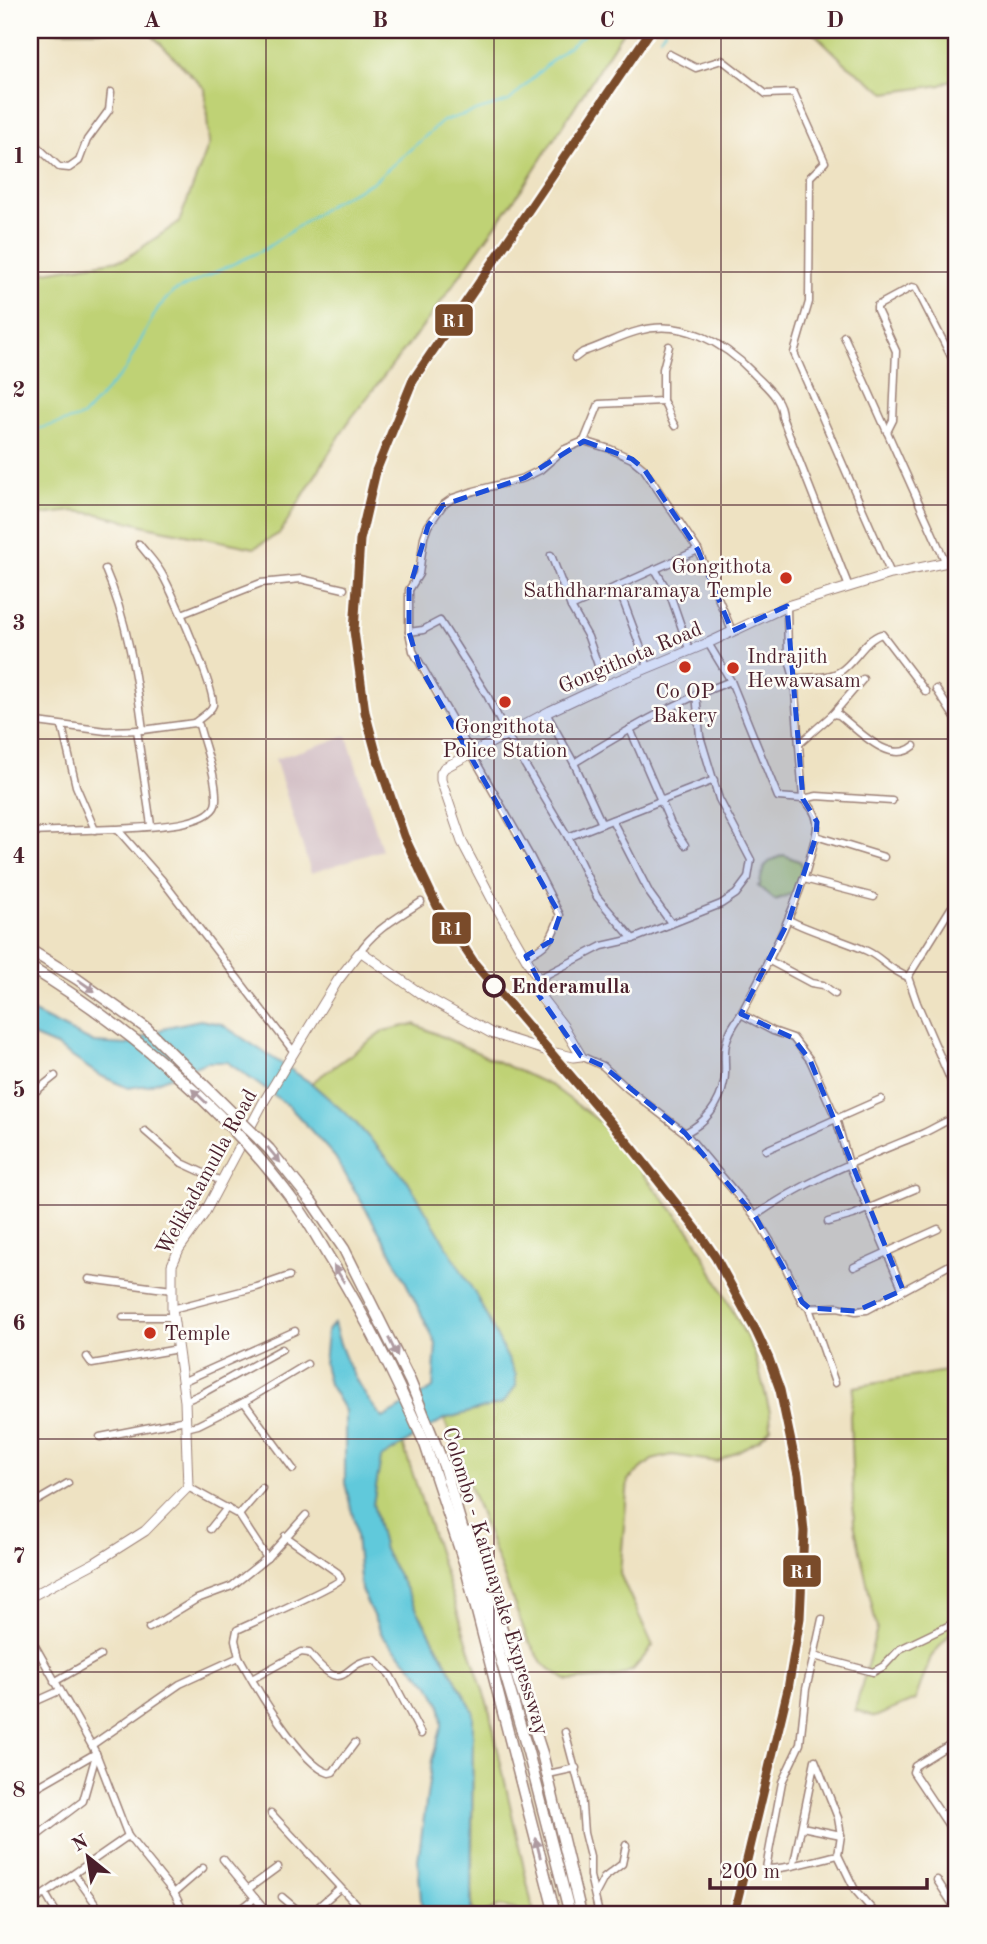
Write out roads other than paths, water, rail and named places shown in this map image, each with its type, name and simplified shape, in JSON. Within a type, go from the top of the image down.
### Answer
[{"type":"highway","name":"Colombo - Katunayake Expressway","points":[[30,950],[77,979],[146,1028],[269,1149],[311,1201],[344,1249],[410,1381],[465,1565],[555,1914]]},
{"type":"highway","name":"Colombo - Katunayake Expressway","points":[[30,967],[133,1038],[204,1100],[263,1163],[298,1208],[361,1310],[444,1466],[528,1752],[572,1914]]},
{"type":"highway","points":[[444,1466],[503,1612],[553,1773],[573,1849],[583,1914]]},
{"type":"highway","points":[[456,1498],[535,1755],[572,1914]]},
{"type":"highway","points":[[471,1535],[542,1754],[583,1914]]},
{"type":"street","points":[[669,54],[696,68],[722,60],[766,94],[793,93],[825,162],[810,177],[810,302],[794,353],[891,573]]},
{"type":"street","points":[[30,140],[59,167],[69,168],[79,161],[87,140],[109,110],[111,92]]},
{"type":"street","points":[[887,432],[893,421],[896,351],[877,306],[912,287],[916,288],[957,368]]},
{"type":"street","points":[[575,358],[583,352],[641,330],[666,328],[701,334],[736,355],[778,401],[849,587]]},
{"type":"street","points":[[844,336],[946,563]]},
{"type":"street","points":[[663,401],[663,369],[670,346]]},
{"type":"street","points":[[663,401],[675,426]]},
{"type":"street","points":[[584,442],[599,404],[663,401]]},
{"type":"street","points":[[538,979],[526,956],[551,941],[560,915],[473,753],[419,665],[409,632],[410,590],[419,574],[428,526],[443,505],[453,498],[524,478],[540,470],[564,450],[584,442],[610,449],[632,459],[664,498],[698,550],[732,631]]},
{"type":"street","points":[[30,721],[106,731],[140,730],[194,723],[211,709],[213,703],[205,676],[182,614],[161,572],[139,544]]},
{"type":"street","points":[[571,607],[698,550]]},
{"type":"street","points":[[551,555],[571,607],[588,637],[605,685]]},
{"type":"street","name":"Gongithota Road","points":[[526,956],[492,899],[463,842],[441,780],[444,768],[545,713],[787,606],[891,573],[957,560]]},
{"type":"street","points":[[105,569],[116,595],[138,692],[151,825]]},
{"type":"street","points":[[655,569],[671,597],[689,649]]},
{"type":"street","points":[[182,614],[261,583],[301,579],[344,589]]},
{"type":"street","points":[[616,587],[625,603],[648,667]]},
{"type":"street","points":[[685,1133],[710,1115],[717,1101],[724,1083],[726,1044],[731,1028],[741,1014],[789,920],[816,836],[817,822],[812,807],[803,799],[794,678],[789,656],[787,606]]},
{"type":"street","points":[[409,632],[423,630],[440,621],[487,695],[507,735],[568,837],[597,897],[633,939]]},
{"type":"street","points":[[794,678],[828,676],[841,671],[878,634],[882,634],[926,692]]},
{"type":"street","points":[[708,643],[731,681],[778,797],[803,799],[817,796],[892,801]]},
{"type":"street","points":[[799,744],[833,714],[863,679]]},
{"type":"street","points":[[574,763],[695,694],[731,681]]},
{"type":"street","points":[[936,689],[957,721]]},
{"type":"street","points":[[581,1056],[564,1027],[533,987],[538,979],[603,946],[633,939],[721,904],[736,894],[748,878],[751,860],[719,799],[700,736],[695,694]]},
{"type":"street","points":[[545,713],[574,763],[602,824]]},
{"type":"street","points":[[833,714],[839,715],[883,749],[908,751],[914,746]]},
{"type":"street","points":[[30,832],[185,823],[206,816],[214,810],[216,800],[199,725],[194,723]]},
{"type":"street","points":[[62,726],[76,786],[95,830]]},
{"type":"street","points":[[630,729],[671,824],[685,845]]},
{"type":"street","points":[[568,837],[714,780]]},
{"type":"street","points":[[612,820],[650,894],[671,923]]},
{"type":"street","points":[[114,829],[137,849],[294,1052]]},
{"type":"street","points":[[816,836],[884,857]]},
{"type":"street","points":[[804,879],[874,897]]},
{"type":"street","name":"Welikadamulla Road","points":[[188,1487],[185,1401],[173,1313],[172,1265],[179,1249],[204,1214],[263,1103],[338,980],[366,943],[383,926],[421,902]]},
{"type":"street","points":[[908,977],[951,908],[957,906]]},
{"type":"street","points":[[789,920],[808,930],[867,951],[894,971],[908,977],[957,1095]]},
{"type":"street","points":[[359,953],[363,953],[421,994],[491,1033],[564,1056],[581,1056],[603,1066],[685,1133],[755,1216],[782,1260],[802,1302],[810,1308],[835,1383]]},
{"type":"street","points":[[768,960],[811,983],[823,985],[835,994]]},
{"type":"street","points":[[741,1014],[793,1038],[810,1060],[836,1118],[849,1164],[904,1290]]},
{"type":"street","points":[[30,1096],[55,1076]]},
{"type":"street","points":[[766,1150],[881,1099]]},
{"type":"street","points":[[755,1216],[787,1194],[957,1117]]},
{"type":"street","points":[[145,1131],[182,1163],[221,1181]]},
{"type":"street","points":[[828,1222],[853,1215],[915,1189]]},
{"type":"street","points":[[854,1267],[938,1229]]},
{"type":"street","points":[[810,1308],[867,1310],[957,1261]]},
{"type":"street","points":[[122,1317],[173,1313],[289,1276]]},
{"type":"street","points":[[89,1279],[172,1290]]},
{"type":"street","points":[[182,1382],[295,1331]]},
{"type":"street","points":[[87,1357],[92,1364],[178,1349]]},
{"type":"street","points":[[185,1401],[282,1349]]},
{"type":"street","points":[[100,1437],[186,1424],[198,1425],[244,1402],[307,1364]]},
{"type":"street","points":[[244,1402],[293,1469]]},
{"type":"street","points":[[30,1505],[68,1483]]},
{"type":"street","points":[[30,1597],[96,1562],[145,1531],[188,1487],[239,1515],[267,1558]]},
{"type":"street","points":[[239,1515],[262,1488]]},
{"type":"street","points":[[210,1528],[226,1508]]},
{"type":"street","points":[[149,1628],[197,1599],[232,1586],[267,1558],[306,1516]]},
{"type":"street","points":[[285,1536],[338,1573],[341,1579],[337,1584],[237,1630],[235,1640],[239,1657],[301,1753],[320,1770],[333,1772],[355,1743]]},
{"type":"street","points":[[822,1619],[806,1689],[800,1744],[782,1782],[766,1868],[772,1871],[838,1855]]},
{"type":"street","points":[[814,1656],[873,1672],[884,1666],[900,1649],[952,1625],[957,1620]]},
{"type":"street","points":[[30,1637],[96,1753],[128,1836],[174,1893],[184,1914]]},
{"type":"street","points":[[252,1679],[301,1652],[309,1653],[322,1670],[331,1675],[342,1676],[367,1660],[375,1660],[390,1675],[421,1734]]},
{"type":"street","points":[[54,1682],[100,1656]]},
{"type":"street","points":[[92,1745],[180,1684],[239,1657]]},
{"type":"street","points":[[30,1704],[59,1691]]},
{"type":"street","points":[[565,1732],[576,1769],[599,1914]]},
{"type":"street","points":[[957,1740],[915,1766],[913,1772],[957,1838]]},
{"type":"street","points":[[30,1791],[96,1753]]},
{"type":"street","points":[[30,1841],[83,1801],[96,1753]]},
{"type":"street","points":[[794,1864],[815,1760],[838,1818],[841,1835],[838,1855],[855,1890],[876,1914]]},
{"type":"street","points":[[553,1773],[576,1769]]},
{"type":"street","points":[[271,1813],[365,1914]]},
{"type":"street","points":[[802,1827],[841,1835]]},
{"type":"street","points":[[30,1905],[128,1836]]},
{"type":"street","points":[[595,1895],[604,1878],[622,1864],[626,1845]]},
{"type":"street","points":[[223,1859],[268,1914]]},
{"type":"street","points":[[248,1889],[278,1867]]},
{"type":"street","points":[[174,1893],[203,1868]]},
{"type":"street","points":[[75,1875],[103,1914]]},
{"type":"street","points":[[937,1880],[957,1911],[951,1914]]},
{"type":"street","points":[[310,1914],[340,1888]]},
{"type":"street","points":[[46,1895],[58,1914]]},
{"type":"street","points":[[282,1896],[302,1914]]},
{"type":"street","points":[[236,1914],[255,1898]]},
{"type":"water","points":[[30,1011],[94,1043],[127,1045],[167,1027],[200,1020],[221,1024],[311,1083],[353,1120],[408,1181],[477,1297],[516,1375],[516,1386],[503,1403],[444,1419],[381,1458],[373,1504],[384,1550],[473,1711],[471,1914],[422,1914],[418,1860],[432,1760],[442,1726],[441,1706],[429,1684],[383,1637],[361,1590],[355,1525],[345,1483],[345,1411],[329,1384],[324,1364],[327,1332],[334,1323],[353,1374],[383,1418],[433,1388],[436,1344],[391,1252],[335,1157],[289,1106],[227,1062],[207,1062],[149,1085],[128,1088],[99,1075],[56,1046],[30,1035]]},
{"type":"waterway","points":[[30,431],[82,417],[125,370],[158,308],[173,292],[265,249],[335,201],[373,182],[443,121],[509,101],[551,61],[590,30]]},
{"type":"waterway","points":[[660,37],[665,30]]},
{"type":"place","name":"Gongithota Sathdharmaramaya Temple","points":[[786,578]]},
{"type":"place","name":"Co OP Bakery","points":[[685,667]]},
{"type":"place","name":"Indrajith Hewawasam","points":[[733,668]]},
{"type":"place","name":"Gongithota Police Station","points":[[505,702]]},
{"type":"place","name":"Enderamulla","points":[[494,986]]},
{"type":"place","name":"Temple","points":[[150,1333]]}]
